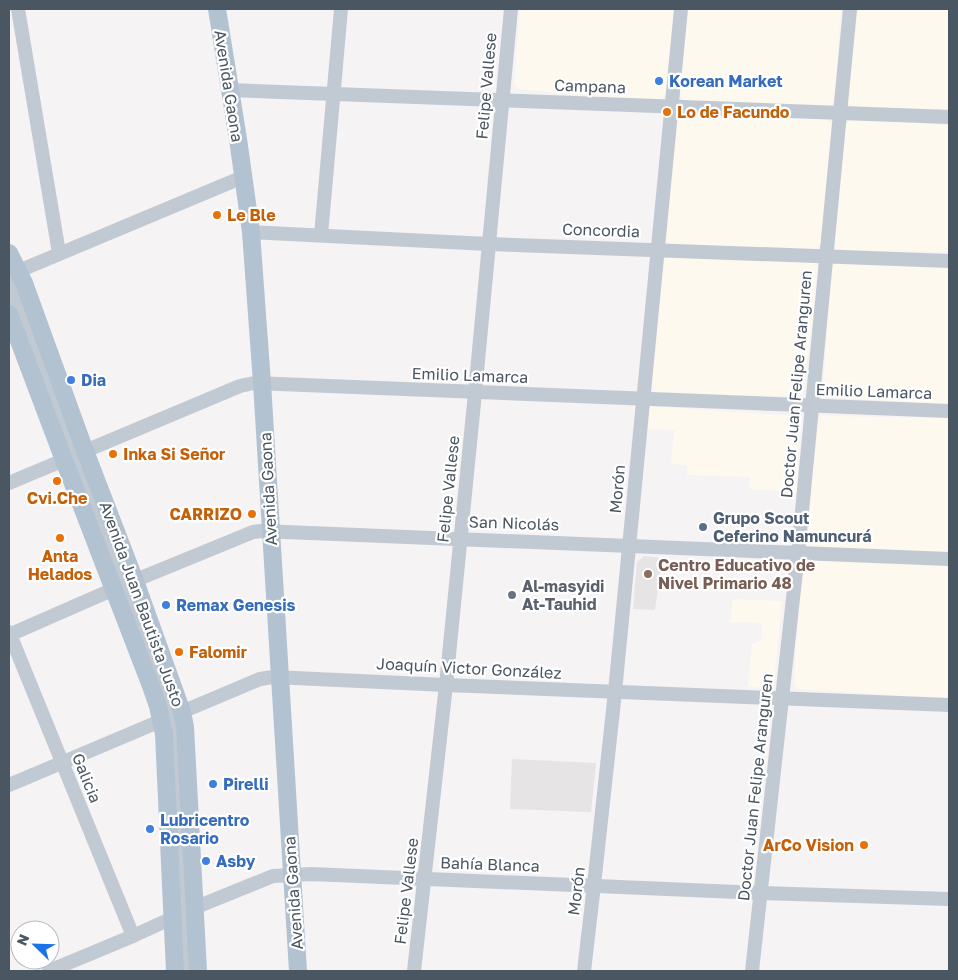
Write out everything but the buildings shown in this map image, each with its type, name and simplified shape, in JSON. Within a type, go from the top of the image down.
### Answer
[{"type":"main road","name":"Avenida Gaona","points":[[217,9],[251,232],[298,971]]},
{"type":"main road","name":"Avenida Juan Bautista Justo","points":[[9,253],[12,277],[74,456],[172,716],[185,727],[183,913],[175,971]]},
{"type":"main road","name":"Avenida Juan Bautista Justo","points":[[9,314],[74,456]]},
{"type":"main road","name":"Avenida Juan Bautista Justo","points":[[172,716],[164,744],[183,913],[198,971]]},
{"type":"street","points":[[18,9],[60,253]]},
{"type":"street","points":[[321,235],[341,9]]},
{"type":"street","name":"Felipe Vallese","points":[[414,971],[461,538],[511,9]]},
{"type":"street","name":"Morón","points":[[584,971],[615,692],[681,9]]},
{"type":"street","name":"Doctor Juan Felipe Aranguren","points":[[752,971],[798,553],[850,9]]},
{"type":"street","name":"Campana","points":[[230,90],[949,117]]},
{"type":"street","points":[[12,277],[60,253],[243,177]]},
{"type":"street","name":"Concordia","points":[[251,232],[488,244],[949,261]]},
{"type":"street","name":"Emilio Lamarca","points":[[9,483],[247,384],[262,383],[949,411]]},
{"type":"street","name":"San Nicolás","points":[[9,634],[253,532],[461,538],[949,559]]},
{"type":"street","name":"Galicia","points":[[9,634],[133,936]]},
{"type":"street","name":"Joaquín Victor González","points":[[9,786],[268,677],[949,705]]},
{"type":"street","name":"Bahía Blanca","points":[[49,971],[273,876],[311,874],[949,899]]},
{"type":"street","points":[[183,913],[187,971]]},
{"type":"shaded area","points":[[520,9],[675,9],[665,96],[654,102],[518,89],[514,84]]},
{"type":"shaded area","points":[[687,9],[841,9],[833,103],[831,106],[687,102],[683,100],[679,93]]},
{"type":"shaded area","points":[[858,9],[949,9],[949,109],[857,107],[848,103],[847,97]]},
{"type":"shaded area","points":[[703,112],[706,115],[734,116],[737,113],[743,114],[746,117],[772,118],[775,115],[783,115],[786,118],[813,119],[815,117],[827,119],[830,122],[832,128],[821,244],[817,248],[812,250],[670,244],[666,241],[664,238],[677,117],[681,113]]},
{"type":"shaded area","points":[[854,119],[949,125],[949,252],[842,251],[836,249],[834,246],[845,124]]},
{"type":"shaded area","points":[[667,257],[813,261],[816,263],[819,270],[803,394],[798,396],[664,395],[654,390],[650,383],[662,262]]},
{"type":"shaded area","points":[[835,263],[949,266],[949,405],[827,397],[823,393],[830,269]]},
{"type":"shaded area","points":[[650,406],[796,416],[800,420],[797,492],[749,489],[750,477],[687,475],[687,465],[671,464],[674,430],[646,429]]},
{"type":"shaded area","points":[[822,416],[949,418],[949,553],[809,547],[804,538],[819,420]]},
{"type":"shaded area","name":"Centro Educativo de Nivel Primario 48","points":[[644,556],[662,558],[655,610],[633,609],[637,562]]},
{"type":"shaded area","points":[[808,560],[949,564],[949,699],[798,689],[794,685],[801,568],[804,562]]},
{"type":"shaded area","points":[[733,599],[782,601],[774,684],[771,688],[748,687],[752,644],[761,640],[762,623],[730,622]]},
{"type":"shaded area","points":[[512,759],[596,763],[591,812],[510,809]]},
{"type":"place","name":"Korean Market","points":[[659,81]]},
{"type":"place","name":"Lo de Facundo","points":[[667,112]]},
{"type":"place","name":"Le Ble","points":[[217,215]]},
{"type":"place","name":"Dia","points":[[71,380]]},
{"type":"place","name":"Inka Si Señor","points":[[113,454]]},
{"type":"place","name":"Cvi.Che","points":[[57,481]]},
{"type":"place","name":"CARRIZO","points":[[252,514]]},
{"type":"place","name":"Grupo Scout Ceferino Namuncurá","points":[[703,527]]},
{"type":"place","name":"Anta Helados","points":[[60,538]]},
{"type":"place","name":"Centro Educativo de Nivel Primario 48","points":[[648,574]]},
{"type":"place","name":"Al-masyidi At-Tauhid","points":[[512,595]]},
{"type":"place","name":"Remax Genesis","points":[[166,605]]},
{"type":"place","name":"Falomir","points":[[179,652]]},
{"type":"place","name":"Pirelli","points":[[213,784]]},
{"type":"place","name":"Lubricentro Rosario","points":[[150,829]]},
{"type":"place","name":"ArCo Vision","points":[[864,845]]},
{"type":"place","name":"Asby","points":[[206,861]]}]
